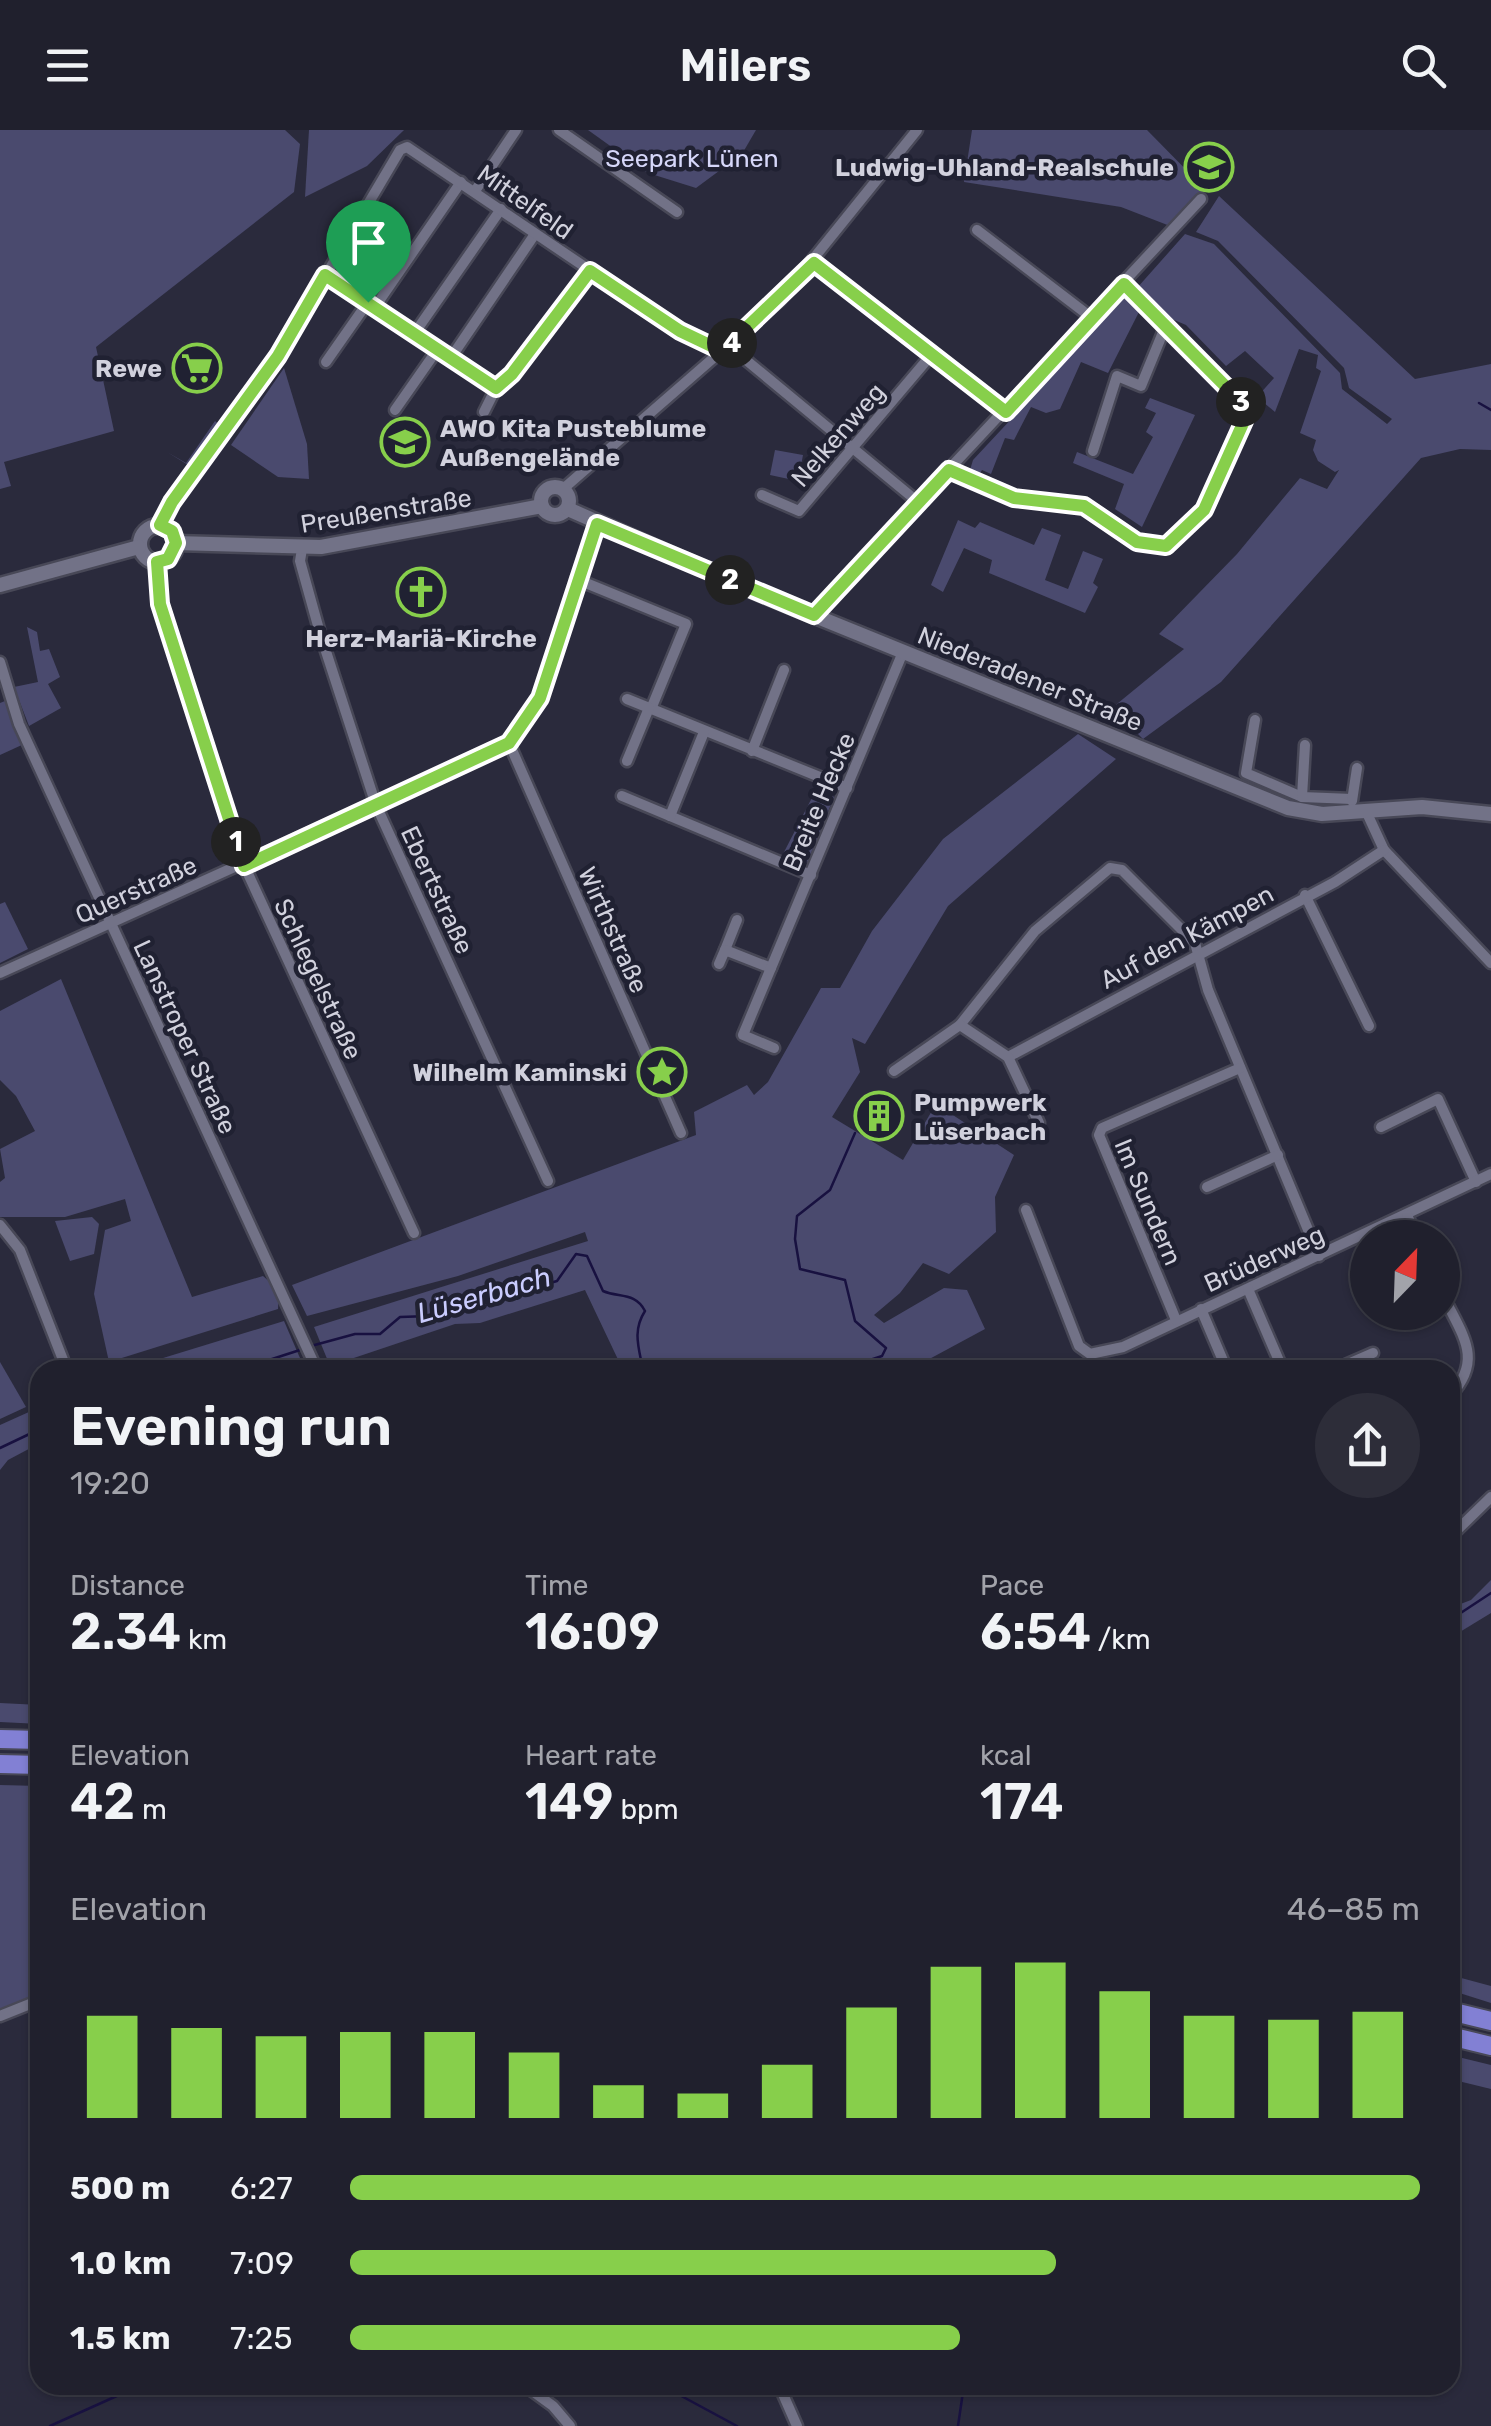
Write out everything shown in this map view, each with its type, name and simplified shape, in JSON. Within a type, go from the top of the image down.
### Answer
[{"type":"highway","points":[[0,1739],[30,1740]]},
{"type":"highway","points":[[0,1764],[30,1765]]},
{"type":"highway","points":[[1460,2013],[1491,2021]]},
{"type":"highway","points":[[1460,2038],[1491,2046]]},
{"type":"street","points":[[475,192],[516,130]]},
{"type":"street","points":[[559,130],[676,212]]},
{"type":"street","points":[[563,488],[570,498],[568,509],[554,516],[542,506],[548,488],[563,488],[726,348],[814,263],[918,130]]},
{"type":"street","name":"Mittelfeld","points":[[325,275],[400,150],[407,146],[680,331],[726,348],[918,502]]},
{"type":"street","points":[[326,362],[461,182]]},
{"type":"street","points":[[814,615],[1201,199]]},
{"type":"street","points":[[414,334],[501,209]]},
{"type":"street","points":[[977,230],[1092,318]]},
{"type":"street","points":[[450,358],[535,234]]},
{"type":"street","points":[[814,263],[1006,412]]},
{"type":"street","points":[[484,412],[496,388],[512,374],[590,271]]},
{"type":"street","points":[[160,525],[172,531],[176,543],[168,559],[157,562],[146,558],[139,547],[144,531],[160,525],[172,502],[278,356],[325,275],[496,388]]},
{"type":"street","points":[[949,470],[1014,498],[1084,506],[1137,542],[1166,546],[1204,510],[1249,410],[1124,284]]},
{"type":"street","points":[[1094,451],[1118,376],[1141,386],[1166,325]]},
{"type":"street","points":[[395,410],[437,350]]},
{"type":"street","name":"Nelkenweg","points":[[762,495],[798,510],[855,449],[932,354]]},
{"type":"street","name":"Preußenstraße","points":[[176,543],[302,548],[542,506]]},
{"type":"street","name":"Niederadener Straße","points":[[568,509],[903,652],[1288,808],[1322,814],[1357,807],[1422,807],[1491,814]]},
{"type":"street","points":[[509,743],[540,698],[597,524]]},
{"type":"street","points":[[0,585],[139,547]]},
{"type":"street","name":"Ebertstraße","points":[[302,548],[300,561],[320,633],[376,805],[548,1182]]},
{"type":"street","name":"Schlegelstraße","points":[[157,562],[160,604],[244,866],[414,1234]]},
{"type":"street","points":[[576,579],[686,624],[627,761]]},
{"type":"street","name":"Breite Hecke","points":[[774,1048],[742,1035],[903,652]]},
{"type":"street","name":"Lanstroper Straße","points":[[0,662],[14,713],[312,1360]]},
{"type":"street","points":[[752,751],[784,670]]},
{"type":"street","points":[[627,700],[846,788]]},
{"type":"street","points":[[1255,720],[1246,773],[1302,797],[1357,807]]},
{"type":"street","points":[[670,816],[704,732]]},
{"type":"street","name":"Querstraße","points":[[0,973],[509,743]]},
{"type":"street","name":"Wirthstraße","points":[[509,743],[681,1133]]},
{"type":"street","points":[[1302,797],[1305,745]]},
{"type":"street","points":[[1357,768],[1357,807],[1384,850],[1491,963]]},
{"type":"street","points":[[622,796],[811,874]]},
{"type":"street","name":"Auf den Kämpen","points":[[1008,1057],[1384,850]]},
{"type":"street","points":[[894,1071],[960,1025],[1035,931],[1110,868],[1122,870],[1199,952],[1208,990],[1319,1256]]},
{"type":"street","points":[[1305,895],[1369,1026]]},
{"type":"street","points":[[719,964],[737,920]]},
{"type":"street","points":[[724,950],[771,968]]},
{"type":"street","points":[[960,1025],[1008,1057],[1040,1123]]},
{"type":"street","name":"Im Sundern","points":[[1176,1320],[1099,1135],[1102,1128],[1240,1068]]},
{"type":"street","points":[[1380,1127],[1438,1099],[1476,1182]]},
{"type":"street","points":[[1207,1188],[1278,1155]]},
{"type":"street","name":"Brüderweg","points":[[1026,1210],[1085,1353],[1123,1347],[1491,1174]]},
{"type":"street","points":[[1406,1216],[1408,1220]]},
{"type":"street","points":[[0,1225],[20,1250],[63,1360]]},
{"type":"street","points":[[1248,1289],[1280,1360]]},
{"type":"street","points":[[1201,1309],[1223,1360]]},
{"type":"street","points":[[1458,1330],[1470,1358],[1469,1370],[1460,1382]]},
{"type":"street","points":[[1357,1360],[1373,1353]]},
{"type":"street","points":[[1460,1527],[1491,1498]]},
{"type":"street","points":[[0,2016],[30,2004]]},
{"type":"street","points":[[538,2395],[570,2426]]},
{"type":"street","points":[[783,2395],[797,2426]]},
{"type":"green space","points":[[0,130],[285,130],[300,144],[294,192],[96,347],[114,431],[4,462],[11,486],[0,489]]},
{"type":"green space","points":[[309,130],[404,130],[367,166],[305,197]]},
{"type":"green space","name":"Seepark Lünen","points":[[588,130],[756,130],[742,154],[696,188],[648,173]]},
{"type":"green space","points":[[972,130],[1147,130],[1205,189],[1170,226],[1121,207],[964,182]]},
{"type":"green space","points":[[1219,196],[1415,379],[1491,364],[1491,450],[1460,449],[1421,458],[1221,682],[1143,739],[1112,708],[1184,649],[1159,634],[1237,554],[1300,478],[1327,489],[1339,470],[1335,472],[1318,461],[1313,450],[1316,440],[1300,433],[1321,371],[1316,368],[1318,355],[1299,349],[1275,412],[1257,397],[1274,378],[1245,351],[1226,366],[1186,325],[1160,314],[1137,288],[1185,234],[1214,244],[1340,373],[1342,389],[1387,424],[1392,419],[1349,388],[1344,368],[1218,241],[1196,232]]},
{"type":"green space","points":[[1125,297],[1140,310],[1108,373],[1081,362],[1060,409],[1046,413],[1031,407],[1014,440],[1005,438],[991,474],[982,470],[978,476],[970,470],[973,460]]},
{"type":"green space","points":[[284,368],[307,444],[309,479],[278,477],[231,445]]},
{"type":"green space","points":[[1150,398],[1195,415],[1142,527],[1115,509],[1124,484],[1073,463],[1077,452],[1133,474],[1153,437],[1146,432],[1156,413],[1145,408]]},
{"type":"green space","points":[[215,421],[222,427],[193,468],[167,452],[186,463]]},
{"type":"green space","points":[[775,450],[803,455],[798,481],[770,475]]},
{"type":"green space","points":[[958,520],[975,528],[980,522],[1034,545],[1042,528],[1061,535],[1045,580],[1068,589],[1083,551],[1103,559],[1093,583],[1098,587],[1085,613],[989,573],[992,560],[964,548],[943,592],[931,585]]},
{"type":"green space","points":[[27,627],[37,632],[40,651],[49,649],[60,677],[48,684],[61,708],[29,726],[14,687],[38,682]]},
{"type":"green space","points":[[5,701],[24,744],[0,755],[0,703]]},
{"type":"green space","points":[[1078,734],[1116,759],[948,906],[865,1044],[852,1038],[860,1072],[832,1117],[903,1160],[936,1104],[1014,1155],[995,1197],[996,1232],[949,1274],[923,1263],[900,1293],[874,1315],[884,1323],[944,1288],[967,1290],[985,1329],[928,1360],[618,1360],[585,1290],[480,1323],[455,1324],[348,1360],[328,1360],[314,1327],[588,1241],[585,1232],[458,1276],[307,1316],[292,1285],[696,1135],[694,1112],[747,1085],[754,1095],[768,1082],[821,988],[840,988],[872,931],[943,839]]},
{"type":"green space","points":[[818,786],[834,797],[807,863],[782,856]]},
{"type":"green space","points":[[5,902],[28,949],[0,963],[0,904]]},
{"type":"green space","points":[[61,979],[192,1297],[263,1276],[279,1290],[278,1309],[109,1360],[94,1294],[105,1230],[131,1221],[125,1199],[65,1217],[0,1217],[0,1182],[5,1178],[0,1149],[35,1131],[16,1096],[0,1080],[0,1011]]},
{"type":"green space","points":[[92,1217],[99,1224],[94,1254],[70,1261],[55,1221]]},
{"type":"green space","points":[[284,1321],[301,1360],[157,1360]]},
{"type":"green space","points":[[0,1362],[26,1407],[0,1419]]},
{"type":"green space","points":[[30,1412],[30,1448],[8,1460],[0,1470],[0,1425]]},
{"type":"green space","points":[[1491,1580],[1491,1613],[1460,1632],[1460,1604],[1471,1600]]},
{"type":"green space","points":[[0,1703],[30,1704],[30,1724],[0,1722]]},
{"type":"green space","points":[[0,1785],[30,1786],[30,2002],[0,2015]]},
{"type":"green space","points":[[1460,1978],[1491,1986],[1491,2003],[1460,1993]]},
{"type":"green space","points":[[1460,2057],[1491,2065],[1491,2089],[1460,2081]]},
{"type":"waterway","name":"Lüserbach","points":[[1479,403],[1491,410]]},
{"type":"waterway","name":"Lüserbach","points":[[855,1133],[830,1190],[797,1216],[795,1239],[800,1269],[845,1280],[855,1321],[886,1348],[882,1356],[870,1360]]},
{"type":"waterway","name":"Lüserbach","points":[[311,1346],[355,1334],[380,1334],[400,1317],[430,1316],[476,1297],[519,1292],[557,1281],[576,1254],[587,1256],[603,1291],[632,1298],[645,1311],[638,1333],[641,1360]]},
{"type":"waterway","name":"Lüserbach","points":[[269,1360],[303,1349]]},
{"type":"waterway","name":"Lüserbach","points":[[0,1448],[30,1434]]},
{"type":"waterway","points":[[1460,1613],[1491,1593]]},
{"type":"waterway","points":[[50,2426],[119,2395]]},
{"type":"waterway","points":[[680,2395],[737,2426]]},
{"type":"waterway","points":[[958,2426],[963,2395]]},
{"type":"place","name":"Ludwig-Uhland-Realschule","points":[[1209,167]]},
{"type":"place","name":"Rewe","points":[[197,368]]},
{"type":"place","name":"AWO Kita Pusteblume Außengelände","points":[[405,442]]},
{"type":"place","name":"Herz-Mariä-Kirche","points":[[421,592]]},
{"type":"place","name":"Wilhelm Kaminski","points":[[662,1072]]},
{"type":"place","name":"Pumpwerk Lüserbach","points":[[879,1116]]},
{"type":"route","points":[[814,263],[1006,412],[1124,284],[1249,410],[1204,510],[1166,546],[1137,542],[1102,514],[1084,506],[1014,498],[949,470],[814,615],[597,524],[540,698],[509,743],[244,866],[160,604],[157,562],[173,554],[176,543],[172,531],[160,525],[165,512],[278,356],[325,275],[368,302],[496,388],[512,374],[590,271],[680,331],[722,351],[780,300],[814,263]]}]
